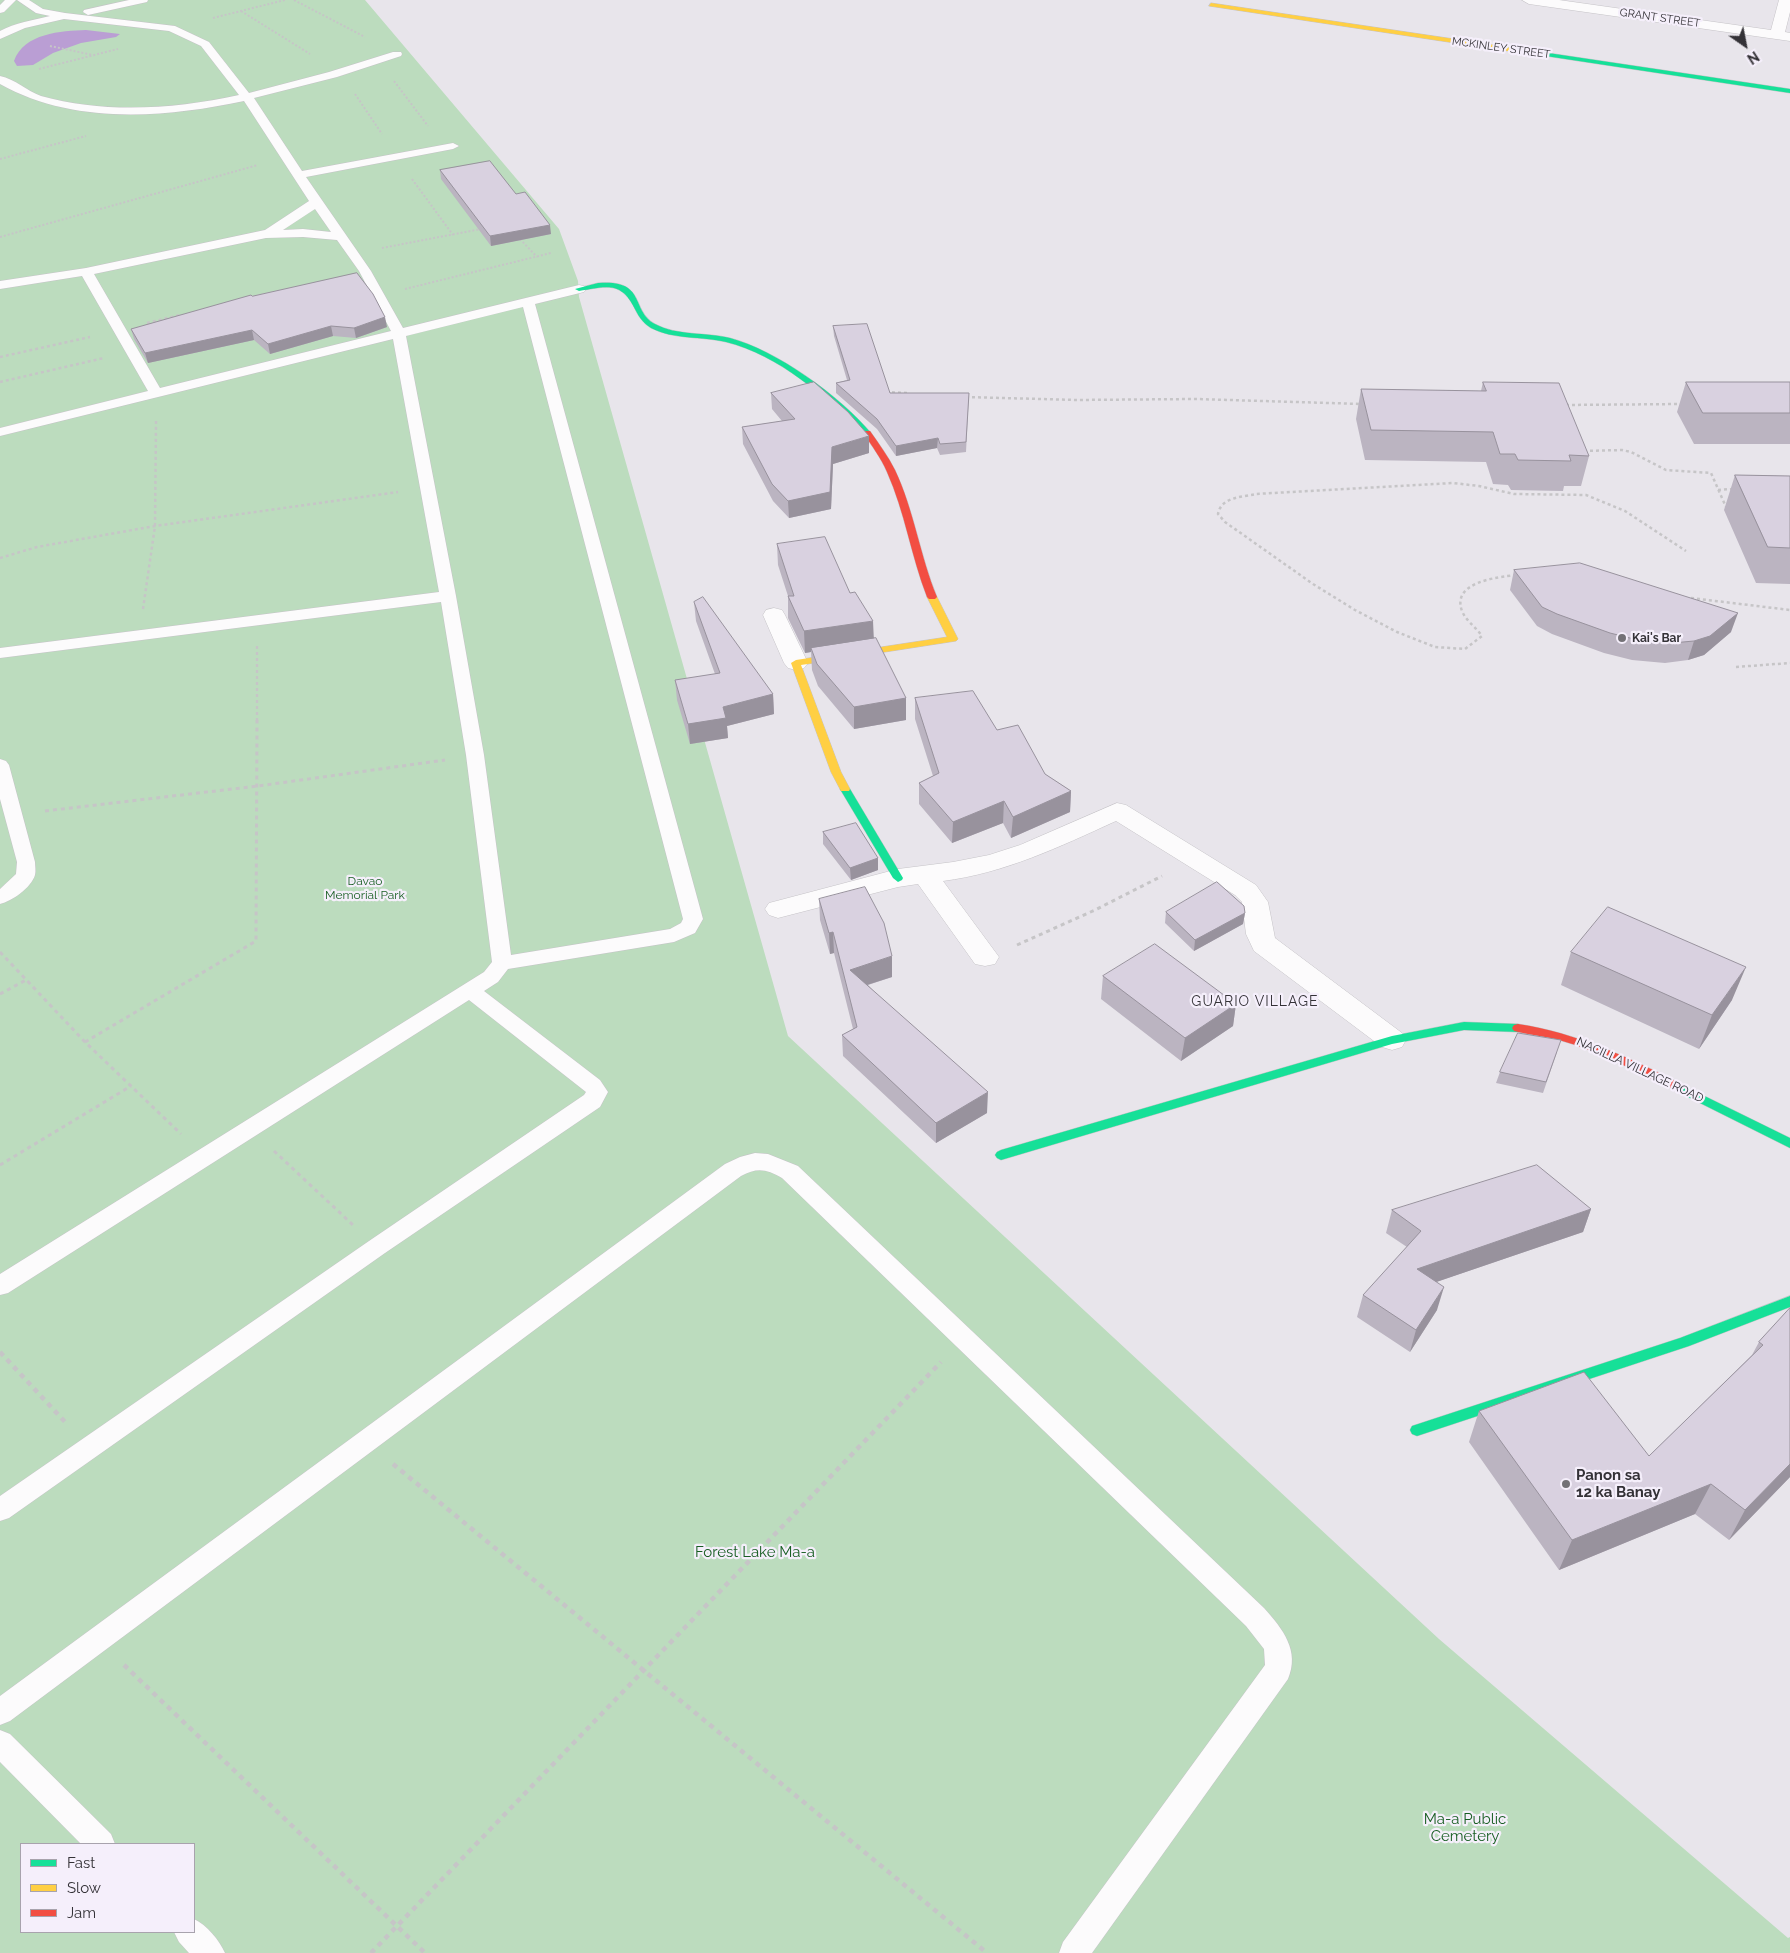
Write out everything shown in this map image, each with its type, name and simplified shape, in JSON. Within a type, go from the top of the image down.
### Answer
[{"type":"street","name":"GRANT STREET","points":[[1529,0],[1783,36]]},
{"type":"street","points":[[1783,36],[1786,0]]},
{"type":"street","name":"MCKINLEY STREET","points":[[1214,2],[1790,91]]},
{"type":"street","points":[[578,288],[601,285],[622,287],[635,296],[642,318],[648,325],[660,329],[736,342],[772,357],[839,408],[870,436],[881,451],[890,468],[901,500],[920,568],[953,639],[796,663]]},
{"type":"street","points":[[774,615],[796,663],[836,772],[898,878]]},
{"type":"street","points":[[778,909],[898,878],[952,871],[992,863],[1030,851],[1117,811],[1236,883],[1249,893],[1256,902],[1258,936],[1264,944],[1392,1040]]},
{"type":"street","points":[[924,874],[985,957]]},
{"type":"street","name":"NACILLA VILLAGE ROAD","points":[[1001,1155],[1392,1040],[1464,1026],[1503,1026],[1540,1030],[1571,1038],[1604,1051],[1790,1143]]},
{"type":"street","points":[[1417,1430],[1684,1342],[1790,1301]]},
{"type":"lane","points":[[0,10],[11,0]]},
{"type":"lane","points":[[22,0],[40,11],[65,16],[171,28],[204,44],[247,98],[300,175],[316,202],[366,271],[399,334],[448,596],[475,755],[502,963]]},
{"type":"lane","points":[[0,36],[16,28],[143,0]]},
{"type":"lane","points":[[0,79],[35,97],[70,106],[125,111],[194,106],[247,98],[341,73],[396,54]]},
{"type":"lane","points":[[300,175],[453,146]]},
{"type":"lane","points":[[266,234],[290,221],[316,202]]},
{"type":"lane","points":[[0,285],[86,272],[266,234],[303,233],[341,237]]},
{"type":"lane","points":[[86,272],[156,392]]},
{"type":"lane","points":[[0,432],[578,288]]},
{"type":"lane","points":[[0,1286],[491,977],[502,963],[674,934],[688,928],[693,919],[528,301]]},
{"type":"lane","points":[[0,653],[448,596]]},
{"type":"lane","points":[[0,765],[26,862],[25,876],[12,890],[0,898]]},
{"type":"lane","points":[[0,1510],[377,1247],[592,1101],[597,1092],[593,1084],[469,990]]},
{"type":"lane","points":[[0,1712],[745,1162],[760,1160],[776,1164],[790,1172],[1255,1618],[1278,1647],[1281,1659],[1278,1670],[1074,1953]]},
{"type":"lane","points":[[0,1743],[100,1843]]},
{"type":"lane","points":[[190,1933],[210,1953]]},
{"type":"path","points":[[171,28],[286,0]]},
{"type":"path","points":[[294,0],[396,54]]},
{"type":"path","points":[[241,11],[341,73],[396,157],[453,235]]},
{"type":"path","points":[[58,64],[118,49]]},
{"type":"path","points":[[69,50],[93,55]]},
{"type":"path","points":[[0,237],[288,157]]},
{"type":"path","points":[[352,254],[482,228]]},
{"type":"path","points":[[518,237],[537,257]]},
{"type":"path","points":[[379,295],[551,253]]},
{"type":"path","points":[[0,357],[186,314]]},
{"type":"path","points":[[0,382],[134,352]]},
{"type":"path","points":[[878,391],[914,394]]},
{"type":"path","points":[[139,636],[155,526],[156,392]]},
{"type":"path","points":[[960,396],[1007,399],[1196,399],[1366,404]]},
{"type":"path","points":[[1563,405],[1686,404]]},
{"type":"path","points":[[1582,451],[1622,450],[1631,452],[1666,470],[1710,473],[1728,510]]},
{"type":"path","points":[[1518,575],[1500,577],[1477,584],[1468,588],[1462,594],[1460,602],[1462,612],[1476,626],[1482,636],[1479,642],[1470,647],[1454,650],[1436,648],[1382,626],[1306,578],[1225,522],[1218,514],[1219,509],[1224,503],[1232,499],[1256,494],[1327,489],[1465,484],[1508,493],[1586,495],[1599,498],[1686,551]]},
{"type":"path","points":[[0,558],[38,547],[155,526],[428,488]]},
{"type":"path","points":[[1718,490],[1734,489]]},
{"type":"path","points":[[1688,598],[1790,610]]},
{"type":"path","points":[[85,1042],[256,941],[258,786],[257,621]]},
{"type":"path","points":[[1736,667],[1790,663]]},
{"type":"path","points":[[14,814],[258,786],[475,755]]},
{"type":"path","points":[[985,957],[1045,933],[1095,910],[1141,888],[1193,858]]},
{"type":"path","points":[[0,952],[85,1042],[204,1157]]},
{"type":"path","points":[[0,994],[26,980]]},
{"type":"path","points":[[0,1166],[131,1086]]},
{"type":"path","points":[[249,1128],[377,1247]]},
{"type":"path","points":[[371,1953],[964,1338]]},
{"type":"path","points":[[0,1352],[90,1449]]},
{"type":"path","points":[[366,1441],[987,1953]]},
{"type":"path","points":[[97,1640],[425,1953]]},
{"type":"green space","points":[[0,0],[365,0],[559,229],[578,281],[579,297],[788,1036],[1439,1639],[1788,1938],[1790,1937],[1790,1953],[0,1953]]},
{"type":"shaded area","points":[[86,30],[120,34],[116,37],[81,43],[53,53],[33,65],[17,66],[14,61],[26,44],[44,35]]},
{"type":"building","points":[[490,161],[516,194],[525,192],[550,225],[490,236],[440,170]]},
{"type":"building","points":[[357,273],[373,294],[385,317],[354,328],[331,326],[268,344],[252,330],[145,353],[131,329],[251,295]]},
{"type":"building","points":[[867,324],[890,393],[969,393],[966,442],[940,444],[938,438],[896,446],[877,419],[836,383],[850,380],[833,326]]},
{"type":"building","points":[[814,382],[848,412],[869,436],[832,447],[830,492],[788,501],[772,484],[742,427],[795,419],[771,393]]},
{"type":"building","points":[[1483,382],[1559,383],[1589,456],[1569,455],[1571,461],[1518,460],[1515,454],[1500,454],[1493,432],[1371,430],[1361,389],[1486,391]]},
{"type":"building","points":[[1686,382],[1790,382],[1790,413],[1703,413]]},
{"type":"building","points":[[1735,475],[1790,476],[1790,548],[1768,547]]},
{"type":"building","points":[[825,537],[850,593],[855,592],[873,621],[804,631],[788,596],[794,596],[777,544]]},
{"type":"building","points":[[1580,563],[1738,613],[1710,636],[1694,641],[1672,643],[1638,640],[1610,633],[1542,607],[1514,570]]},
{"type":"building","points":[[703,597],[773,694],[723,707],[726,718],[688,724],[675,680],[720,673],[694,602]]},
{"type":"building","points":[[876,638],[906,698],[854,707],[817,664],[811,648]]},
{"type":"building","points":[[973,691],[997,730],[1018,725],[1045,774],[1071,791],[1013,817],[1004,801],[953,822],[919,783],[939,773],[915,698]]},
{"type":"building","points":[[856,823],[878,858],[850,868],[823,832]]},
{"type":"building","points":[[1217,882],[1244,906],[1245,913],[1195,940],[1166,912]]},
{"type":"building","points":[[865,887],[884,923],[892,956],[850,970],[988,1092],[936,1123],[842,1035],[857,1027],[833,932],[829,933],[819,899]]},
{"type":"building","points":[[1608,907],[1746,967],[1712,1015],[1571,952]]},
{"type":"building","points":[[1155,944],[1236,1004],[1185,1038],[1103,976]]},
{"type":"building","points":[[1518,1033],[1561,1040],[1546,1082],[1500,1072]]},
{"type":"building","points":[[1537,1165],[1591,1209],[1417,1269],[1444,1287],[1416,1330],[1363,1295],[1421,1231],[1392,1210]]},
{"type":"building","points":[[1790,1308],[1790,1464],[1745,1510],[1711,1484],[1572,1540],[1479,1411],[1584,1372],[1649,1456],[1763,1345],[1759,1342]]},
{"type":"traffic: fast","points":[[1508,49],[1790,91]]},
{"type":"traffic: fast","points":[[579,289],[607,285],[622,287],[629,292],[643,316],[653,326],[681,334],[728,340],[764,354],[821,392],[867,433]]},
{"type":"traffic: fast","points":[[845,789],[898,878]]},
{"type":"traffic: fast","points":[[1001,1155],[1392,1040],[1464,1026],[1518,1028]]},
{"type":"traffic: fast","points":[[1676,1086],[1790,1143]]},
{"type":"traffic: fast","points":[[1417,1430],[1684,1342],[1790,1301]]},
{"type":"traffic: slow","points":[[1211,5],[1508,49]]},
{"type":"traffic: slow","points":[[845,789],[836,772],[796,663],[953,639],[932,597]]},
{"type":"traffic: jam","points":[[867,433],[881,451],[899,491],[917,555],[932,597]]},
{"type":"traffic: jam","points":[[1518,1028],[1539,1031],[1580,1042],[1676,1086]]},
{"type":"place","name":"Kai's Bar","points":[[1622,638]]},
{"type":"place","name":"Panon sa 12 ka Banay","points":[[1566,1484]]},
{"type":"district","name":"GUARIO VILLAGE","points":[[1255,1002]]},
{"type":"park label","name":"Davao Memorial Park","points":[[365,888]]},
{"type":"park label","name":"Forest Lake Ma-a","points":[[755,1552]]},
{"type":"park label","name":"Ma-a Public Cemetery","points":[[1465,1828]]}]
